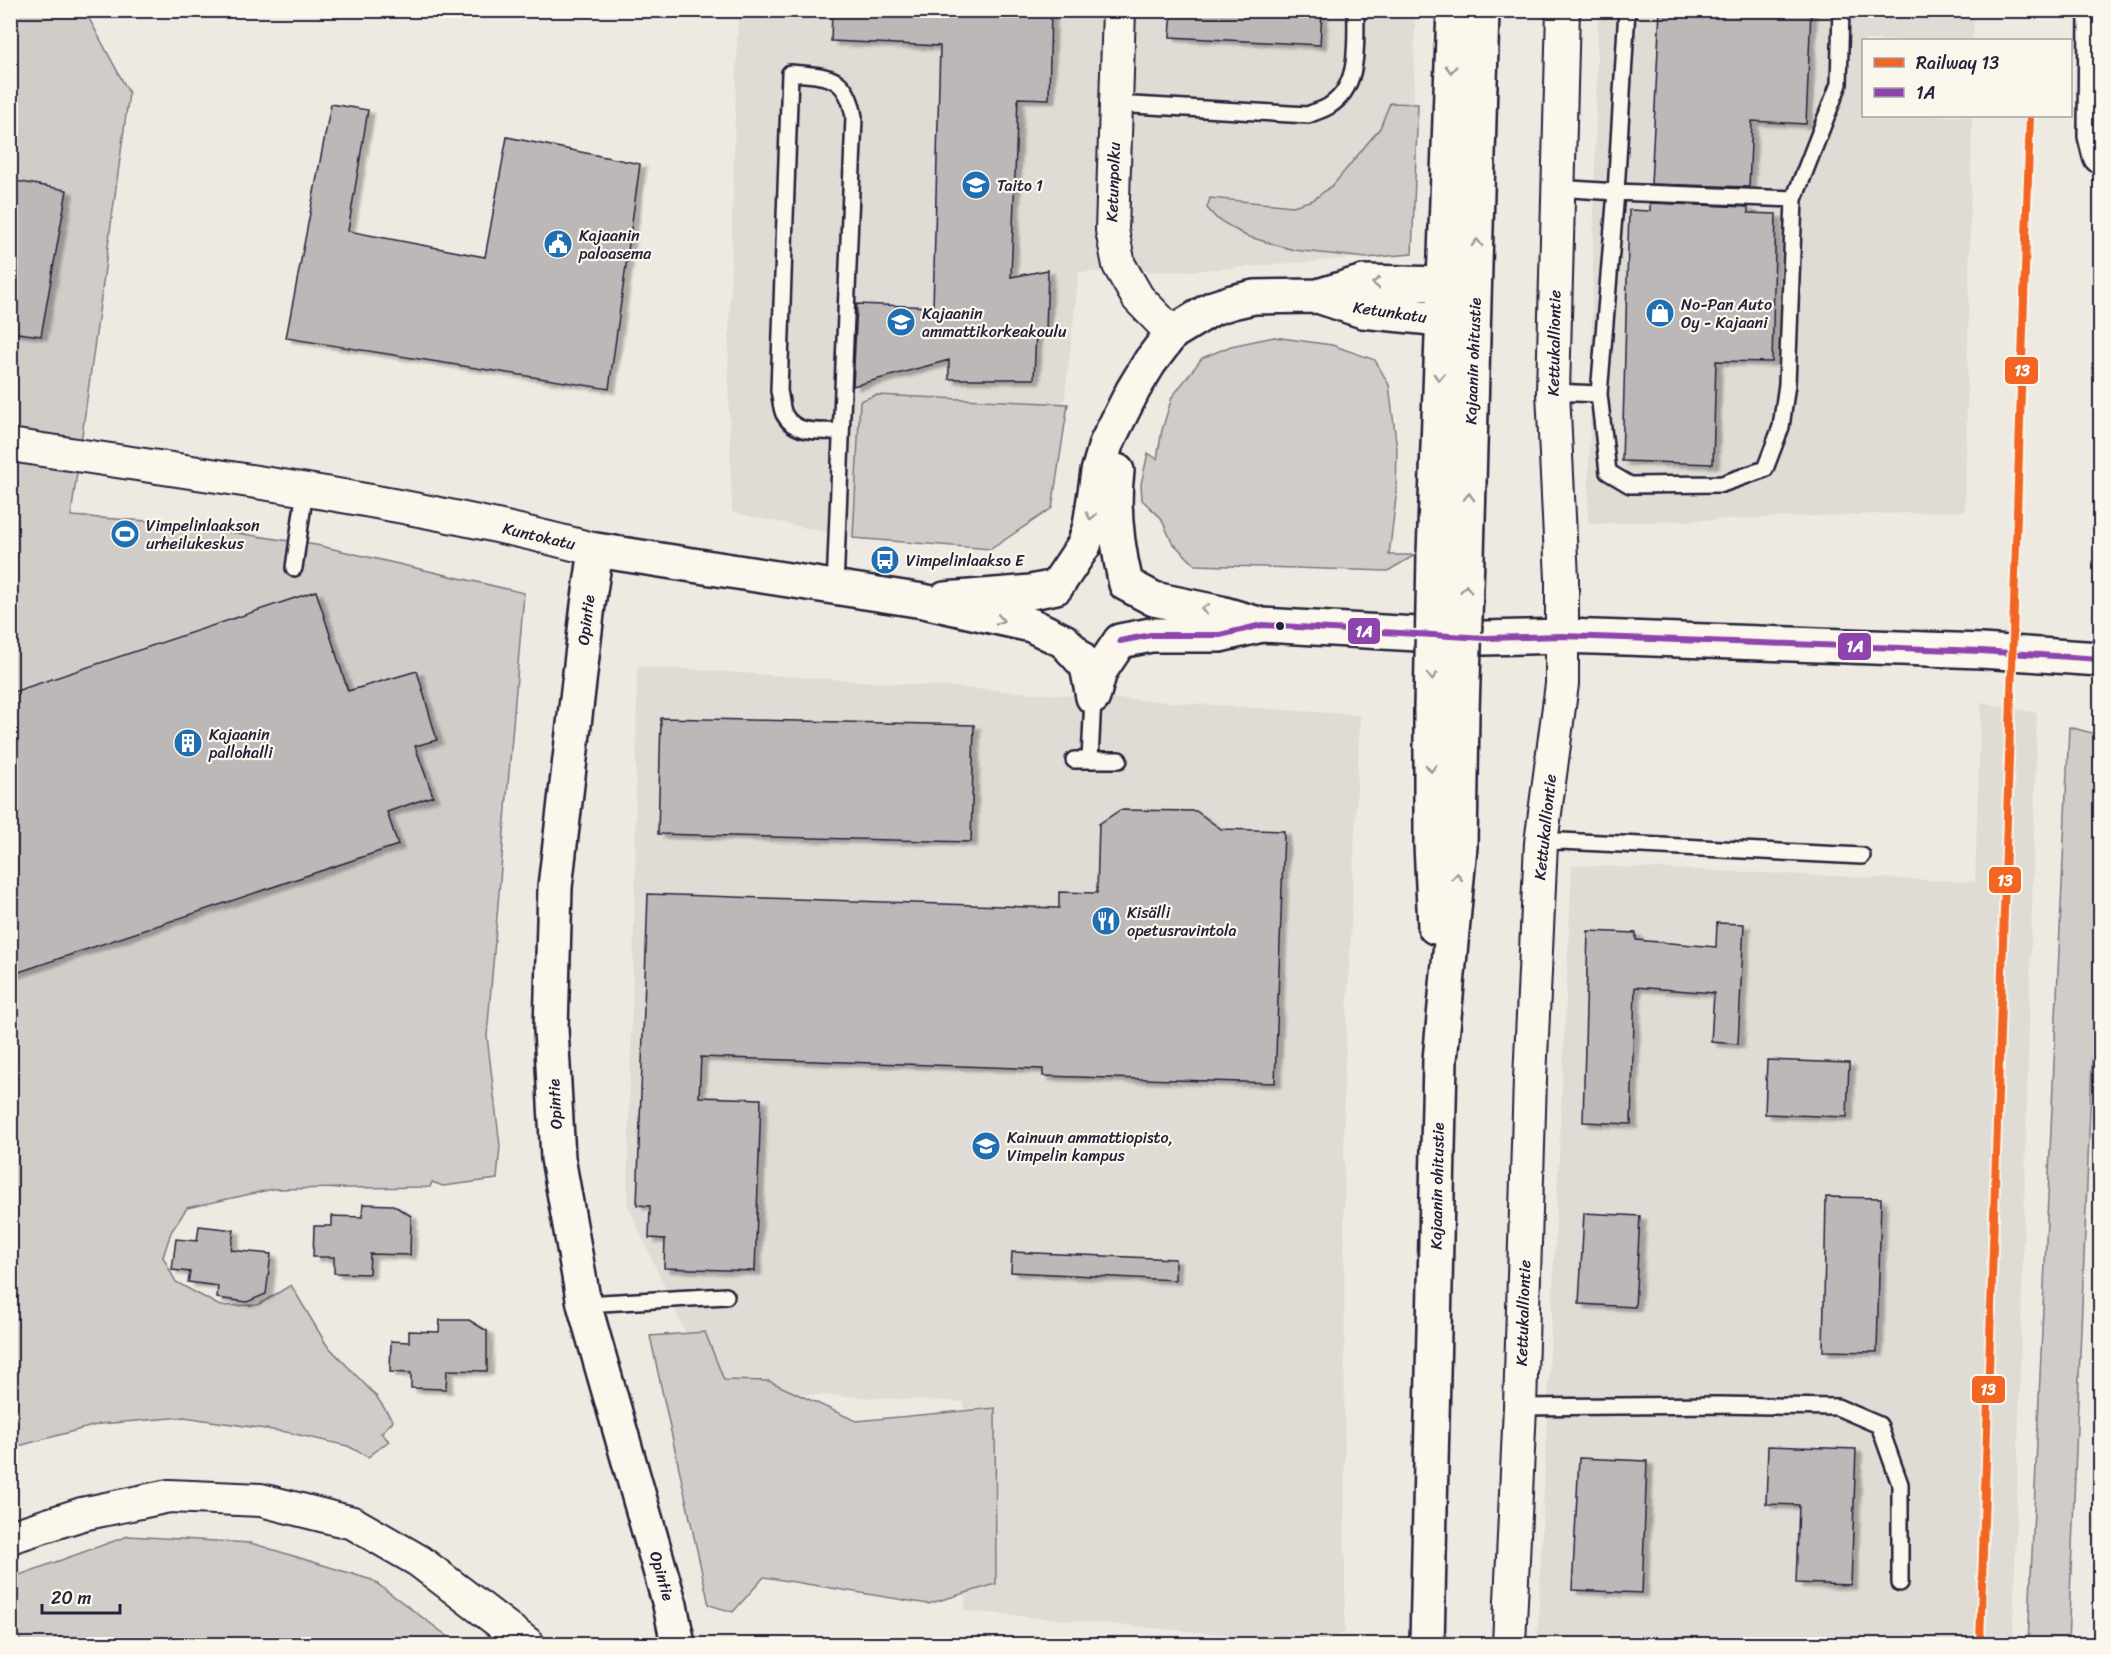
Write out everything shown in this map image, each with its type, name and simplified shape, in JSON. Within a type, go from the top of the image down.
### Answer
[{"type":"main road","name":"Kajaanin ohitustie","points":[[1451,716],[1434,555],[1442,284],[1454,10]]},
{"type":"main road","name":"Kajaanin ohitustie","points":[[1427,1644],[1440,1060],[1431,844],[1451,716],[1467,556],[1482,10]]},
{"type":"main road","points":[[2096,10],[2095,136],[2100,156]]},
{"type":"main road","name":"Ketunkatu","points":[[1056,587],[1084,545],[1090,526],[1106,444],[1133,390],[1172,333],[1213,308],[1232,302],[1254,297],[1318,296],[1364,282],[1442,284],[1475,302]]},
{"type":"main road","name":"Ketunkatu","points":[[1318,296],[1363,311],[1441,319],[1475,302]]},
{"type":"main road","name":"Ketunkatu","points":[[1119,421],[1115,516],[1118,551],[1126,584]]},
{"type":"main road","name":"Kuntokatu","points":[[596,550],[923,602],[1031,625],[1064,641]]},
{"type":"main road","name":"Opintie","points":[[596,550],[555,887],[550,1029],[558,1158],[584,1304],[670,1605],[678,1644]]},
{"type":"main road","points":[[1093,697],[1087,666],[1056,632],[1049,609],[1056,587],[1071,573],[1090,567],[1104,568],[1116,574],[1126,584],[1154,599],[1221,613],[1262,625],[1485,638],[1562,636],[1982,651],[2100,658]]},
{"type":"main road","points":[[1093,697],[1100,671],[1133,620],[1133,601],[1126,584]]},
{"type":"main road","points":[[923,602],[986,594],[1031,592],[1056,587]]},
{"type":"main road","points":[[1064,641],[1080,650],[1098,651],[1110,648],[1120,641],[1151,635],[1220,635],[1262,625]]},
{"type":"street","name":"Ketunpolku","points":[[1119,10],[1112,230],[1119,265],[1138,298],[1172,333]]},
{"type":"street","name":"Kettukalliontie","points":[[1509,1644],[1541,843],[1562,684],[1562,579],[1553,392],[1563,10]]},
{"type":"street","name":"Kuntokatu","points":[[10,445],[305,490],[522,531],[596,550]]},
{"type":"street","points":[[10,1537],[82,1514],[169,1496],[261,1500],[353,1524],[419,1561],[528,1644]]},
{"type":"lane","points":[[1115,104],[1308,115],[1329,106],[1345,91],[1355,64],[1356,10]]},
{"type":"lane","points":[[1628,10],[1599,394],[1608,472],[1630,485],[1722,484],[1765,469],[1781,427],[1787,384],[1794,199],[1839,84],[1841,10]]},
{"type":"lane","points":[[835,588],[854,117],[851,98],[839,83],[826,76],[790,74],[779,391],[784,414],[794,425],[803,430],[840,431]]},
{"type":"lane","points":[[1557,188],[1794,199]]},
{"type":"lane","points":[[1553,392],[1599,394]]},
{"type":"lane","points":[[294,568],[305,490]]},
{"type":"lane","points":[[1090,760],[1093,697]]},
{"type":"lane","points":[[1074,760],[1119,760]]},
{"type":"lane","points":[[1541,843],[1561,841],[1862,856]]},
{"type":"lane","points":[[584,1304],[726,1296]]},
{"type":"lane","points":[[1520,1407],[1718,1404],[1837,1407],[1879,1425],[1900,1484],[1900,1583]]},
{"type":"shaded area","name":"Vimpelinlaakson urheilukeskus","points":[[11,11],[85,11],[129,93],[71,516],[163,522],[316,545],[524,593],[487,1036],[500,1146],[497,1179],[443,1186],[432,1182],[430,1187],[273,1189],[187,1208],[171,1232],[163,1257],[176,1282],[220,1306],[258,1305],[291,1285],[326,1344],[376,1396],[393,1421],[381,1433],[389,1441],[368,1457],[348,1446],[286,1432],[184,1417],[100,1424],[11,1448]]},
{"type":"shaded area","name":"Kajaanin ammattikorkeakoulu","points":[[738,11],[1415,11],[1412,254],[1189,271],[1079,272],[1052,508],[991,549],[853,538],[732,512],[728,373]]},
{"type":"shaded area","points":[[1598,11],[1974,11],[1973,39],[1862,39],[1862,117],[1972,117],[1965,511],[1588,524]]},
{"type":"shaded area","points":[[1390,103],[1418,104],[1412,254],[1366,258],[1294,250],[1246,236],[1216,218],[1207,208],[1210,198],[1293,206],[1313,200],[1334,184],[1380,128]]},
{"type":"shaded area","points":[[1274,337],[1332,345],[1375,360],[1389,385],[1397,449],[1396,498],[1389,555],[1415,555],[1388,571],[1195,565],[1172,542],[1161,518],[1142,500],[1141,484],[1148,453],[1157,459],[1162,430],[1172,397],[1202,358],[1231,346]]},
{"type":"shaded area","points":[[876,395],[1068,404],[1052,508],[991,549],[853,538],[860,401]]},
{"type":"shaded area","name":"Kainuun ammattiopisto, Vimpelin kampus","points":[[637,666],[1360,715],[1344,1087],[1345,1632],[1318,1643],[965,1611],[964,1402],[711,1390],[627,1204],[635,893]]},
{"type":"shaded area","points":[[1981,702],[2037,713],[2013,1644],[1537,1644],[1572,865],[1975,882]]},
{"type":"shaded area","points":[[2069,727],[2100,735],[2100,976],[2093,1038],[2068,1644],[2028,1644]]},
{"type":"shaded area","points":[[705,1332],[724,1380],[769,1381],[856,1421],[995,1408],[996,1584],[928,1604],[764,1577],[733,1612],[709,1605],[650,1336]]},
{"type":"shaded area","points":[[128,1536],[251,1543],[372,1580],[458,1644],[22,1644],[11,1621],[11,1578]]},
{"type":"building","name":"Taito 1","points":[[832,10],[1051,10],[1049,99],[1018,98],[1011,277],[1048,270],[1046,330],[1036,331],[1034,379],[949,379],[949,360],[853,386],[857,304],[933,307],[940,46],[831,41]]},
{"type":"building","points":[[1172,10],[1322,10],[1320,45],[1170,37]]},
{"type":"building","points":[[1660,10],[1811,10],[1806,124],[1752,121],[1749,187],[1651,184]]},
{"type":"building","name":"Kajaanin paloasema","points":[[331,104],[368,110],[348,231],[485,257],[507,137],[640,164],[609,389],[286,338]]},
{"type":"building","points":[[10,180],[67,190],[41,336],[10,332]]},
{"type":"building","points":[[1650,203],[1748,207],[1748,213],[1776,214],[1772,362],[1716,361],[1713,464],[1622,461],[1629,210],[1650,211]]},
{"type":"building","name":"Kajaanin pallohalli","points":[[316,591],[348,691],[417,671],[437,740],[415,746],[433,796],[387,812],[398,845],[10,975],[10,693]]},
{"type":"building","points":[[661,718],[974,725],[971,842],[658,834]]},
{"type":"building","points":[[1120,810],[1196,811],[1221,829],[1284,831],[1275,1083],[1043,1076],[1043,1069],[701,1057],[699,1097],[761,1099],[755,1271],[664,1268],[665,1239],[649,1238],[650,1206],[637,1205],[648,894],[1059,908],[1059,892],[1097,893],[1099,824]]},
{"type":"building","points":[[1717,923],[1744,924],[1738,1044],[1711,1042],[1714,993],[1635,987],[1631,1124],[1583,1122],[1588,931],[1636,933],[1636,940],[1716,947]]},
{"type":"building","points":[[1767,1060],[1849,1063],[1847,1117],[1765,1114]]},
{"type":"building","points":[[1826,1197],[1881,1198],[1877,1352],[1823,1351]]},
{"type":"building","points":[[363,1204],[393,1205],[411,1216],[410,1255],[370,1254],[369,1274],[334,1273],[334,1257],[313,1257],[314,1226],[332,1226],[332,1216],[362,1217]]},
{"type":"building","points":[[1584,1213],[1640,1216],[1635,1307],[1579,1304]]},
{"type":"building","points":[[199,1226],[234,1230],[231,1250],[271,1254],[266,1294],[247,1302],[217,1298],[218,1286],[188,1282],[190,1272],[172,1270],[176,1239],[197,1241]]},
{"type":"building","points":[[1012,1252],[1175,1259],[1175,1280],[1011,1272]]},
{"type":"building","points":[[440,1320],[469,1320],[487,1331],[487,1371],[447,1370],[446,1389],[411,1388],[411,1373],[390,1372],[391,1341],[409,1342],[409,1331],[439,1332]]},
{"type":"building","points":[[1768,1446],[1856,1449],[1851,1585],[1796,1583],[1799,1505],[1766,1504]]},
{"type":"building","points":[[1579,1458],[1647,1461],[1642,1593],[1572,1590]]},
{"type":"rail line","name":"13","points":[[1980,1644],[2030,117]]},
{"type":"transit line","name":"1A","points":[[1120,641],[1151,635],[1220,635],[1262,625],[1485,638],[1562,636],[1625,638],[1981,651],[2100,659]]},
{"type":"place","name":"Taito 1","points":[[976,185]]},
{"type":"place","name":"Kajaanin paloasema","points":[[558,244]]},
{"type":"place","name":"No-Pan Auto Oy - Kajaani","points":[[1660,313]]},
{"type":"place","name":"Kajaanin ammattikorkeakoulu","points":[[901,322]]},
{"type":"place","name":"Vimpelinlaakson urheilukeskus","points":[[125,534]]},
{"type":"place","name":"Vimpelinlaakso E","points":[[885,560]]},
{"type":"place","name":"Kajaanin pallohalli","points":[[188,743]]},
{"type":"place","name":"Kisälli opetusravintola","points":[[1106,921]]},
{"type":"place","name":"Kainuun ammattiopisto, Vimpelin kampus","points":[[986,1146]]}]
